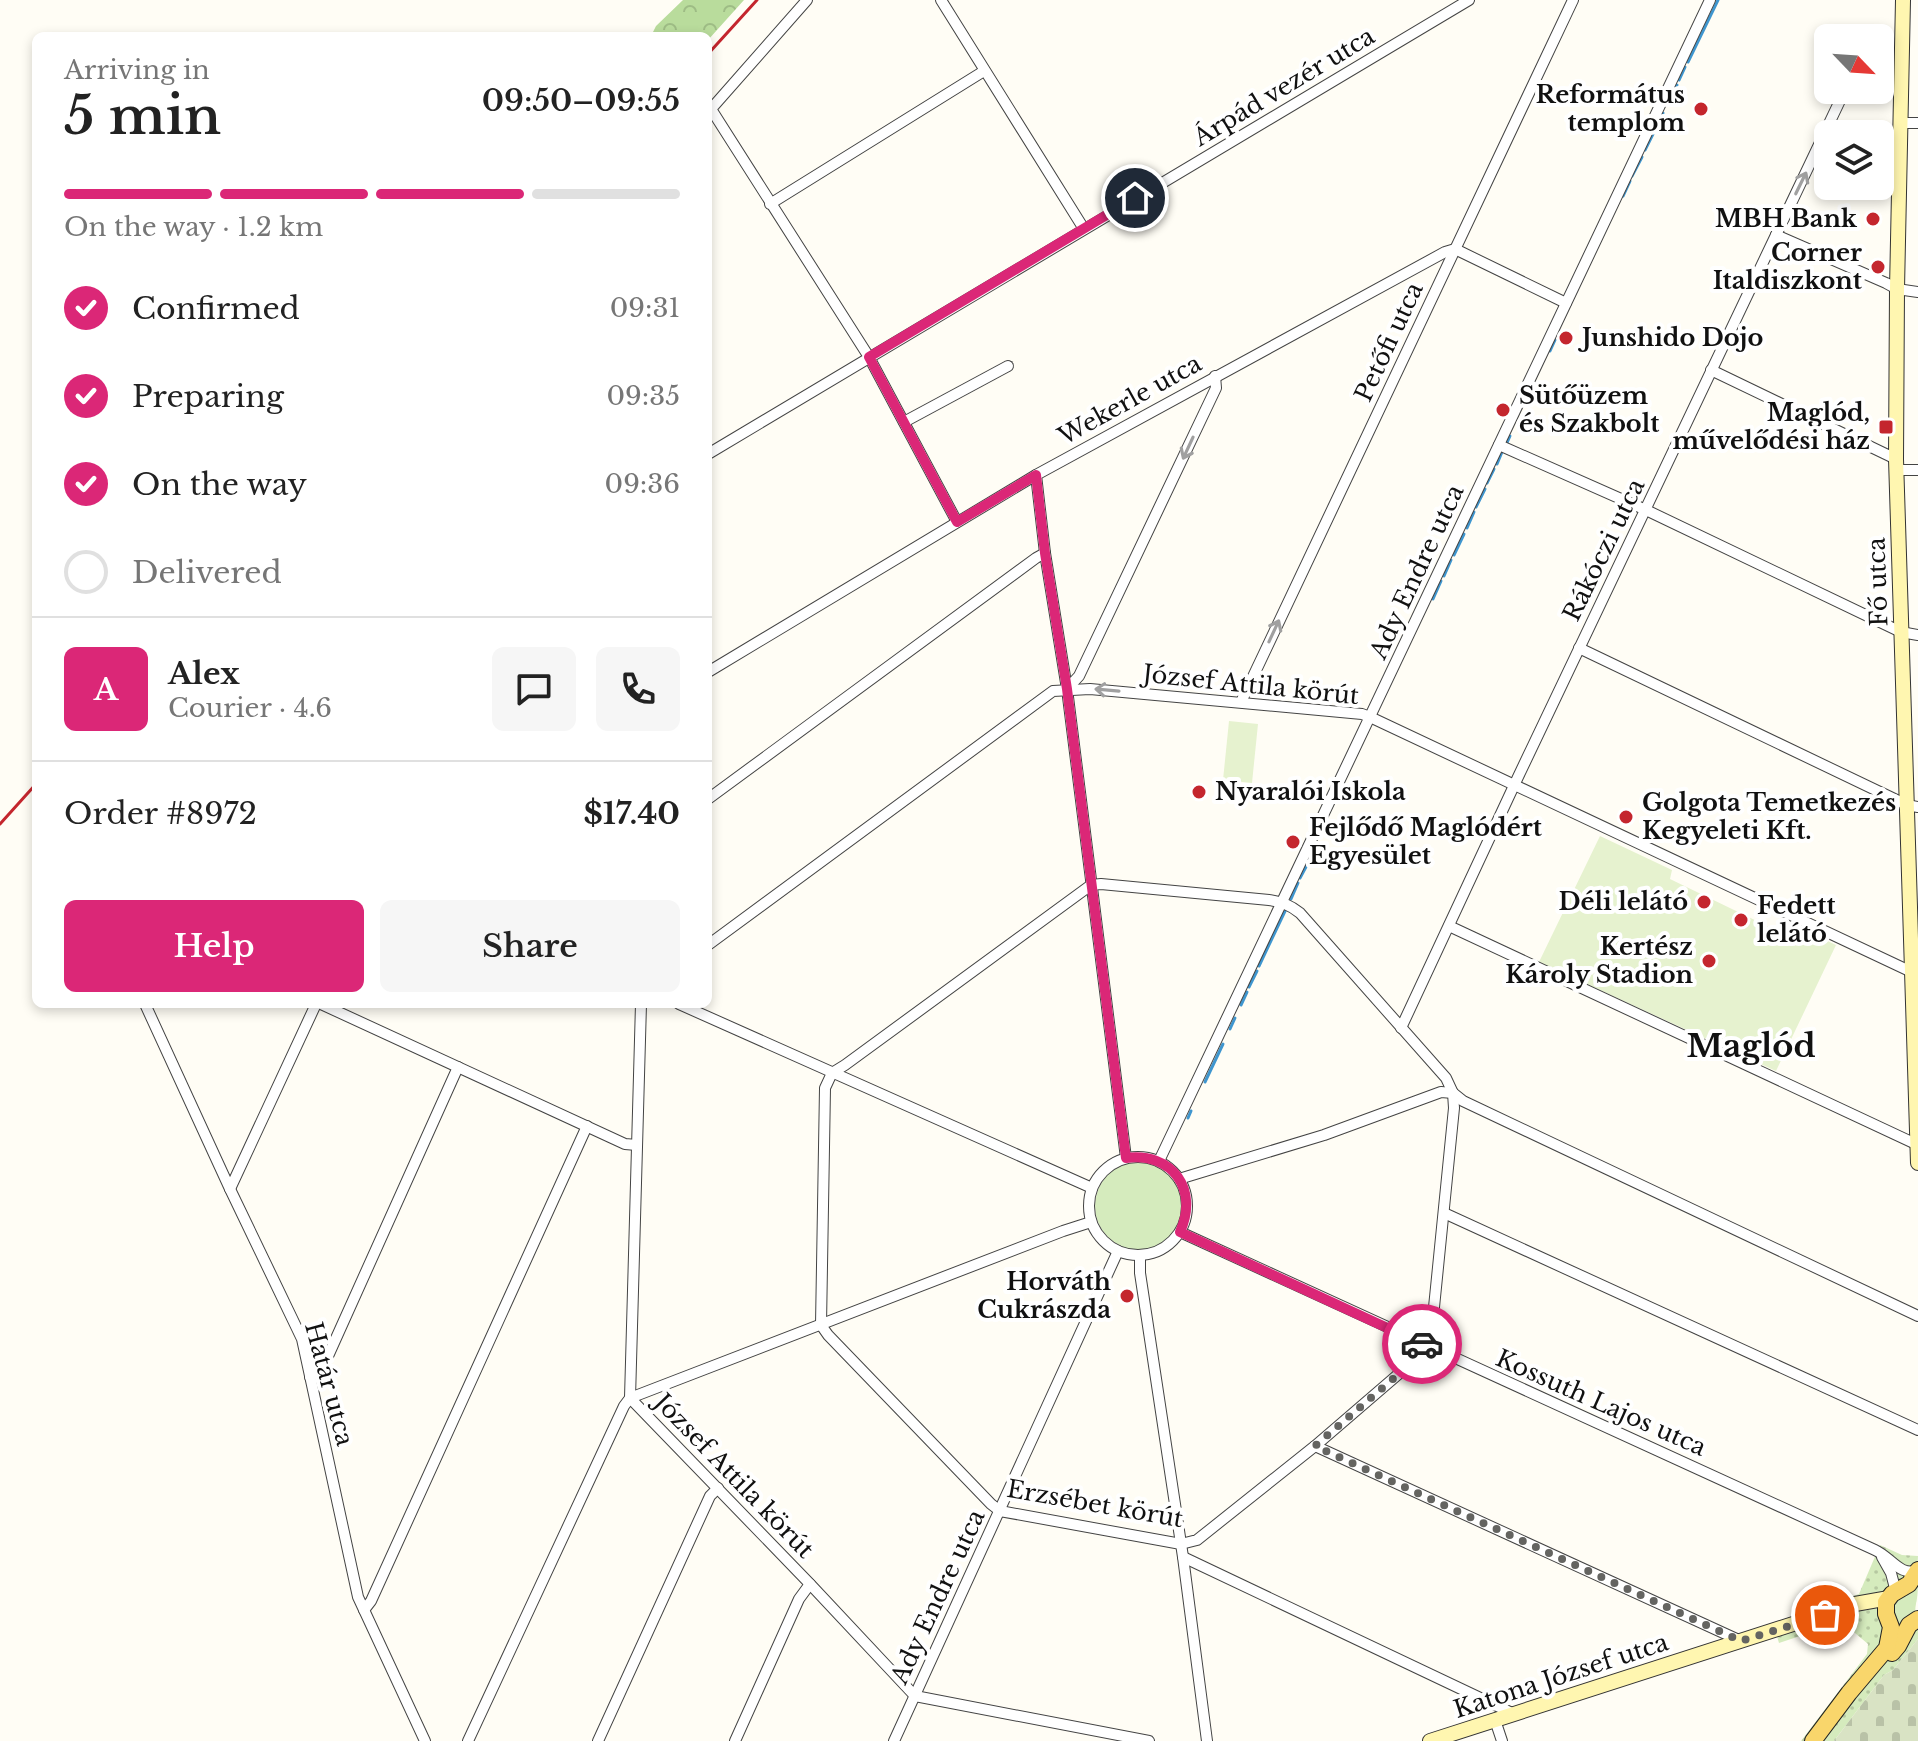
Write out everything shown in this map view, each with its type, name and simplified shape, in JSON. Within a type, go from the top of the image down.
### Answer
[{"type":"main road","name":"Fő utca","points":[[1903,0],[1896,464],[1901,632],[1912,806],[1918,1163]]},
{"type":"main road","points":[[1813,1741],[1883,1654],[1889,1641],[1890,1606],[1918,1570]]},
{"type":"main road","name":"Katona József utca","points":[[1430,1741],[1843,1609],[1890,1606]]},
{"type":"main road","points":[[1890,1606],[1898,1626],[1914,1622]]},
{"type":"main road","points":[[1868,1671],[1898,1646],[1914,1622]]},
{"type":"street","points":[[712,108],[807,0]]},
{"type":"street","points":[[941,0],[1084,229]]},
{"type":"street","name":"Árpád vezér utca","points":[[712,452],[1469,0]]},
{"type":"street","name":"Petőfi utca","points":[[1241,702],[1573,0]]},
{"type":"street","name":"Ady Endre utca","points":[[1159,1161],[1710,0]]},
{"type":"street","points":[[770,204],[984,71]]},
{"type":"street","points":[[712,111],[869,357],[957,522]]},
{"type":"street","points":[[1900,123],[1918,123]]},
{"type":"street","points":[[1894,149],[1900,150]]},
{"type":"street","name":"Rákóczi utca","points":[[1401,1028],[1711,370],[1814,165]]},
{"type":"street","points":[[1776,235],[1897,289],[1918,292]]},
{"type":"street","points":[[1455,249],[1566,303]]},
{"type":"street","name":"Wekerle utca","points":[[712,670],[1036,475],[1455,249]]},
{"type":"street","points":[[904,422],[1008,366]]},
{"type":"street","points":[[1711,370],[1896,464],[1918,470]]},
{"type":"street","points":[[1067,689],[1079,676],[1111,612],[1216,388],[1215,376]]},
{"type":"street","points":[[1499,445],[1646,510],[1901,632],[1918,635]]},
{"type":"street","points":[[1036,475],[1067,689],[1126,1158]]},
{"type":"street","points":[[712,796],[1045,553]]},
{"type":"street","points":[[1579,648],[1912,806]]},
{"type":"street","name":"József Attila körút","points":[[712,942],[1053,691],[1090,689],[1362,714],[1915,974]]},
{"type":"street","points":[[821,1325],[825,1088],[832,1073],[1091,885],[1101,884],[1283,902],[1300,913],[1446,1078],[1453,1093],[1454,1108],[1430,1347]]},
{"type":"street","points":[[1449,926],[1918,1145]]},
{"type":"street","name":"Határ utca","points":[[147,1008],[302,1339],[358,1597],[425,1741]]},
{"type":"street","points":[[230,1189],[316,1008]]},
{"type":"street","points":[[327,1008],[625,1144],[637,1145]]},
{"type":"street","name":"József Attila körút","points":[[641,1008],[630,1398],[915,1696]]},
{"type":"street","points":[[688,1008],[1092,1188]]},
{"type":"street","points":[[310,1377],[324,1365],[458,1067]]},
{"type":"street","points":[[1179,1179],[1324,1135],[1441,1092],[1453,1093],[1463,1101],[1918,1316]]},
{"type":"street","points":[[364,1610],[371,1601],[587,1126]]},
{"type":"street","points":[[1138,1156],[1159,1161],[1170,1168],[1185,1191],[1187,1205],[1180,1232],[1156,1252],[1140,1255],[1118,1251],[1097,1234],[1091,1222],[1092,1188],[1100,1174],[1126,1158],[1138,1156]]},
{"type":"street","points":[[1444,1213],[1918,1430]]},
{"type":"street","points":[[468,1741],[630,1398],[1091,1222]]},
{"type":"street","name":"Kossuth Lajos utca","points":[[1180,1232],[1875,1550],[1903,1571],[1910,1573],[1918,1570]]},
{"type":"street","name":"Ady Endre utca","points":[[894,1741],[1118,1251]]},
{"type":"street","points":[[1140,1255],[1140,1273],[1207,1741]]},
{"type":"street","name":"Erzsébet körút","points":[[821,1325],[1000,1511],[1181,1544],[1197,1540],[1315,1446],[1430,1347]]},
{"type":"street","points":[[1315,1446],[1741,1641]]},
{"type":"street","points":[[598,1741],[710,1496],[718,1488]]},
{"type":"street","points":[[1875,1550],[1887,1564],[1890,1606]]},
{"type":"street","points":[[1183,1557],[1514,1714]]},
{"type":"street","points":[[735,1741],[799,1599],[810,1584]]},
{"type":"street","points":[[915,1696],[1149,1741]]},
{"type":"street","points":[[1495,1720],[1502,1741]]},
{"type":"green space","points":[[683,0],[744,0],[712,36],[712,32],[653,32]]},
{"type":"green space","points":[[1229,721],[1258,724],[1252,783],[1223,780]]},
{"type":"green space","points":[[1600,836],[1672,870],[1670,879],[1794,939],[1800,928],[1836,945],[1776,1071],[1539,962]]},
{"type":"green space","points":[[1130,1162],[1148,1162],[1164,1169],[1176,1181],[1183,1197],[1183,1215],[1176,1231],[1164,1243],[1148,1250],[1130,1250],[1114,1243],[1102,1231],[1095,1215],[1095,1197],[1102,1181],[1114,1169]]},
{"type":"green space","points":[[1880,1545],[1902,1555],[1918,1556],[1915,1616],[1918,1610],[1918,1639],[1893,1670],[1884,1675],[1834,1741],[1801,1741],[1867,1654],[1868,1644],[1842,1622],[1779,1643],[1773,1623],[1859,1594]]},
{"type":"green space","points":[[1918,1575],[1913,1612],[1906,1622],[1897,1621],[1893,1617],[1892,1601]]},
{"type":"green space","points":[[1918,1639],[1918,1741],[1834,1741],[1884,1675],[1893,1670]]},
{"type":"waterway","points":[[1688,62],[1718,0]]},
{"type":"waterway","points":[[1679,80],[1685,67]]},
{"type":"waterway","points":[[1668,102],[1677,85]]},
{"type":"waterway","points":[[1656,128],[1663,113]]},
{"type":"waterway","points":[[1645,150],[1653,134]]},
{"type":"waterway","points":[[1632,176],[1642,157]]},
{"type":"waterway","points":[[1623,196],[1630,181]]},
{"type":"waterway","points":[[1550,351],[1555,340]]},
{"type":"waterway","points":[[1506,445],[1510,436]]},
{"type":"waterway","points":[[1497,464],[1502,452]]},
{"type":"waterway","points":[[1487,483],[1494,469]]},
{"type":"waterway","points":[[1476,507],[1485,489]]},
{"type":"waterway","points":[[1467,528],[1474,512]]},
{"type":"waterway","points":[[1454,555],[1464,534]]},
{"type":"waterway","points":[[1444,576],[1451,560]]},
{"type":"waterway","points":[[1433,599],[1441,581]]},
{"type":"waterway","points":[[1309,860],[1317,843]]},
{"type":"waterway","points":[[1300,878],[1307,865]]},
{"type":"waterway","points":[[1291,899],[1298,883]]},
{"type":"waterway","points":[[1259,966],[1286,909]]},
{"type":"waterway","points":[[1249,987],[1257,971]]},
{"type":"waterway","points":[[1241,1005],[1247,992]]},
{"type":"waterway","points":[[1230,1029],[1235,1018]]},
{"type":"waterway","points":[[1205,1082],[1223,1044]]},
{"type":"waterway","points":[[1188,1118],[1191,1111]]},
{"type":"railway","points":[[712,50],[757,0]]},
{"type":"railway","points":[[0,824],[32,788]]},
{"type":"way so far","points":[[1422,1344],[1430,1347],[1315,1446],[1741,1641],[1825,1615]]},
{"type":"place","name":"Református templom","points":[[1701,109]]},
{"type":"place","name":"MBH Bank","points":[[1873,219]]},
{"type":"place","name":"Corner Italdiszkont","points":[[1878,267]]},
{"type":"place","name":"Junshido Dojo","points":[[1566,338]]},
{"type":"place","name":"Sütőüzem és Szakbolt","points":[[1503,410]]},
{"type":"place","name":"Maglód, művelődési ház","points":[[1886,427]]},
{"type":"place","name":"Nyaralói Iskola","points":[[1199,792]]},
{"type":"place","name":"Golgota Temetkezés Kegyeleti Kft.","points":[[1626,817]]},
{"type":"place","name":"Fejlődő Maglódért Egyesület","points":[[1293,842]]},
{"type":"place","name":"Déli lelátó","points":[[1704,902]]},
{"type":"place","name":"Fedett lelátó","points":[[1741,920]]},
{"type":"place","name":"Kertész Károly Stadion","points":[[1709,961]]},
{"type":"place","name":"Horváth Cukrászda","points":[[1127,1296]]},
{"type":"district","name":"Maglód","points":[[1751,1046]]},
{"type":"route","points":[[1135,198],[869,357],[957,522],[1036,475],[1067,689],[1126,1158],[1138,1156],[1159,1161],[1179,1179],[1187,1205],[1180,1232],[1422,1344]]}]
